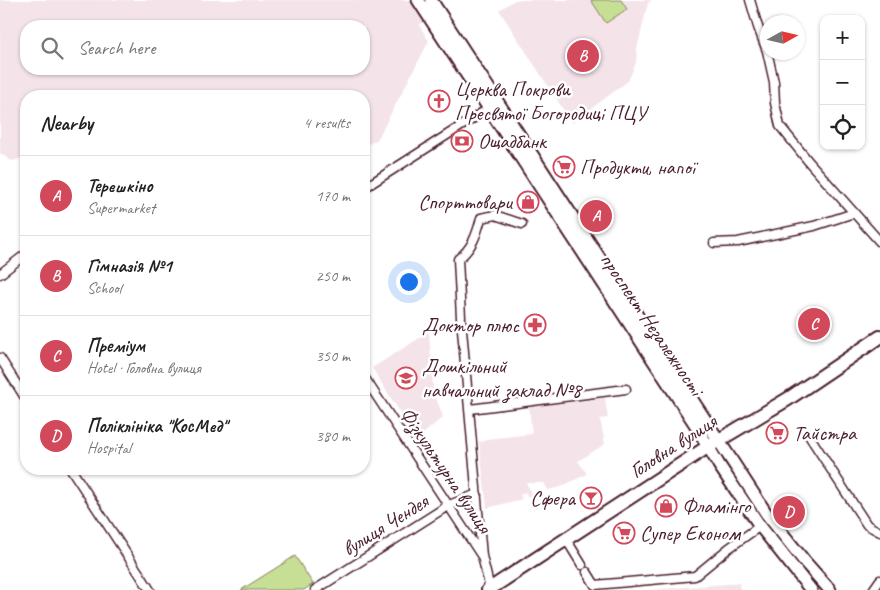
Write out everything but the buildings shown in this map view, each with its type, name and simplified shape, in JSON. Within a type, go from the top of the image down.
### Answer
[{"type":"main road","name":"проспект Незалежності","points":[[418,0],[493,106]]},
{"type":"main road","name":"проспект Незалежності","points":[[431,0],[493,106],[695,424],[714,443],[766,513],[830,590]]},
{"type":"main road","name":"Головна вулиця","points":[[489,589],[714,443],[788,399],[880,337]]},
{"type":"main road","name":"проспект Незалежності","points":[[714,443],[719,465],[760,526],[811,590]]},
{"type":"street","points":[[750,0],[767,51],[774,82],[780,126],[880,242]]},
{"type":"street","points":[[370,184],[493,106]]},
{"type":"street","points":[[714,243],[738,242],[814,226],[854,213]]},
{"type":"street","points":[[489,589],[482,556],[461,318],[458,259],[464,255],[477,236],[481,218],[495,215],[522,224]]},
{"type":"street","points":[[0,274],[20,259]]},
{"type":"street","points":[[0,358],[20,390]]},
{"type":"street","name":"Фізкультурна вулиця","points":[[370,387],[482,556]]},
{"type":"street","points":[[470,409],[626,389]]},
{"type":"street","points":[[808,434],[867,525],[880,532]]},
{"type":"street","points":[[75,475],[150,590]]},
{"type":"street","name":"вулиця Чендея","points":[[315,590],[449,505],[477,494]]},
{"type":"street","points":[[566,539],[595,585],[695,576],[760,526]]},
{"type":"street","points":[[873,590],[880,580]]},
{"type":"shaded area","points":[[0,0],[418,0],[430,17],[419,25],[429,41],[377,140],[370,143],[370,90],[20,90],[20,159],[12,161],[0,153]]},
{"type":"shaded area","points":[[515,0],[652,0],[648,3],[637,49],[636,63],[628,81],[572,123],[499,10]]},
{"type":"shaded area","name":"Дошкільний навчальний заклад №8","points":[[429,332],[433,389],[443,417],[417,439],[372,368]]},
{"type":"shaded area","points":[[605,398],[608,418],[600,419],[605,444],[578,461],[587,474],[560,487],[548,490],[544,483],[526,483],[533,494],[528,497],[525,492],[520,495],[522,499],[487,508],[479,442],[486,439],[532,434],[529,407]]},
{"type":"shaded area","points":[[739,583],[740,590],[648,590]]},
{"type":"green space","points":[[591,0],[621,0],[627,9],[606,23]]},
{"type":"green space","points":[[741,484],[823,590],[819,590],[777,539],[739,485]]},
{"type":"green space","points":[[295,556],[313,584],[304,590],[241,590]]},
{"type":"place","name":"Гімназія №1","points":[[583,56]]},
{"type":"place","name":"Церква Покрови Пресвятої Богородиці ПЦУ","points":[[439,101]]},
{"type":"place","name":"Ощадбанк","points":[[462,141]]},
{"type":"place","name":"Продукти, напої","points":[[564,167]]},
{"type":"place","name":"Спорттовари","points":[[528,202]]},
{"type":"place","name":"Терешкіно","points":[[596,216]]},
{"type":"place","name":"Преміум","points":[[814,324]]},
{"type":"place","name":"Доктор плюс","points":[[535,325]]},
{"type":"place","name":"Дошкільний навчальний заклад №8","points":[[406,378]]},
{"type":"place","name":"Тайстра","points":[[777,433]]},
{"type":"place","name":"Сфера","points":[[591,498]]},
{"type":"place","name":"Фламінго","points":[[666,506]]},
{"type":"place","name":"Поліклініка \"КосМед\"","points":[[789,512]]},
{"type":"place","name":"Супер Економ","points":[[624,533]]}]
